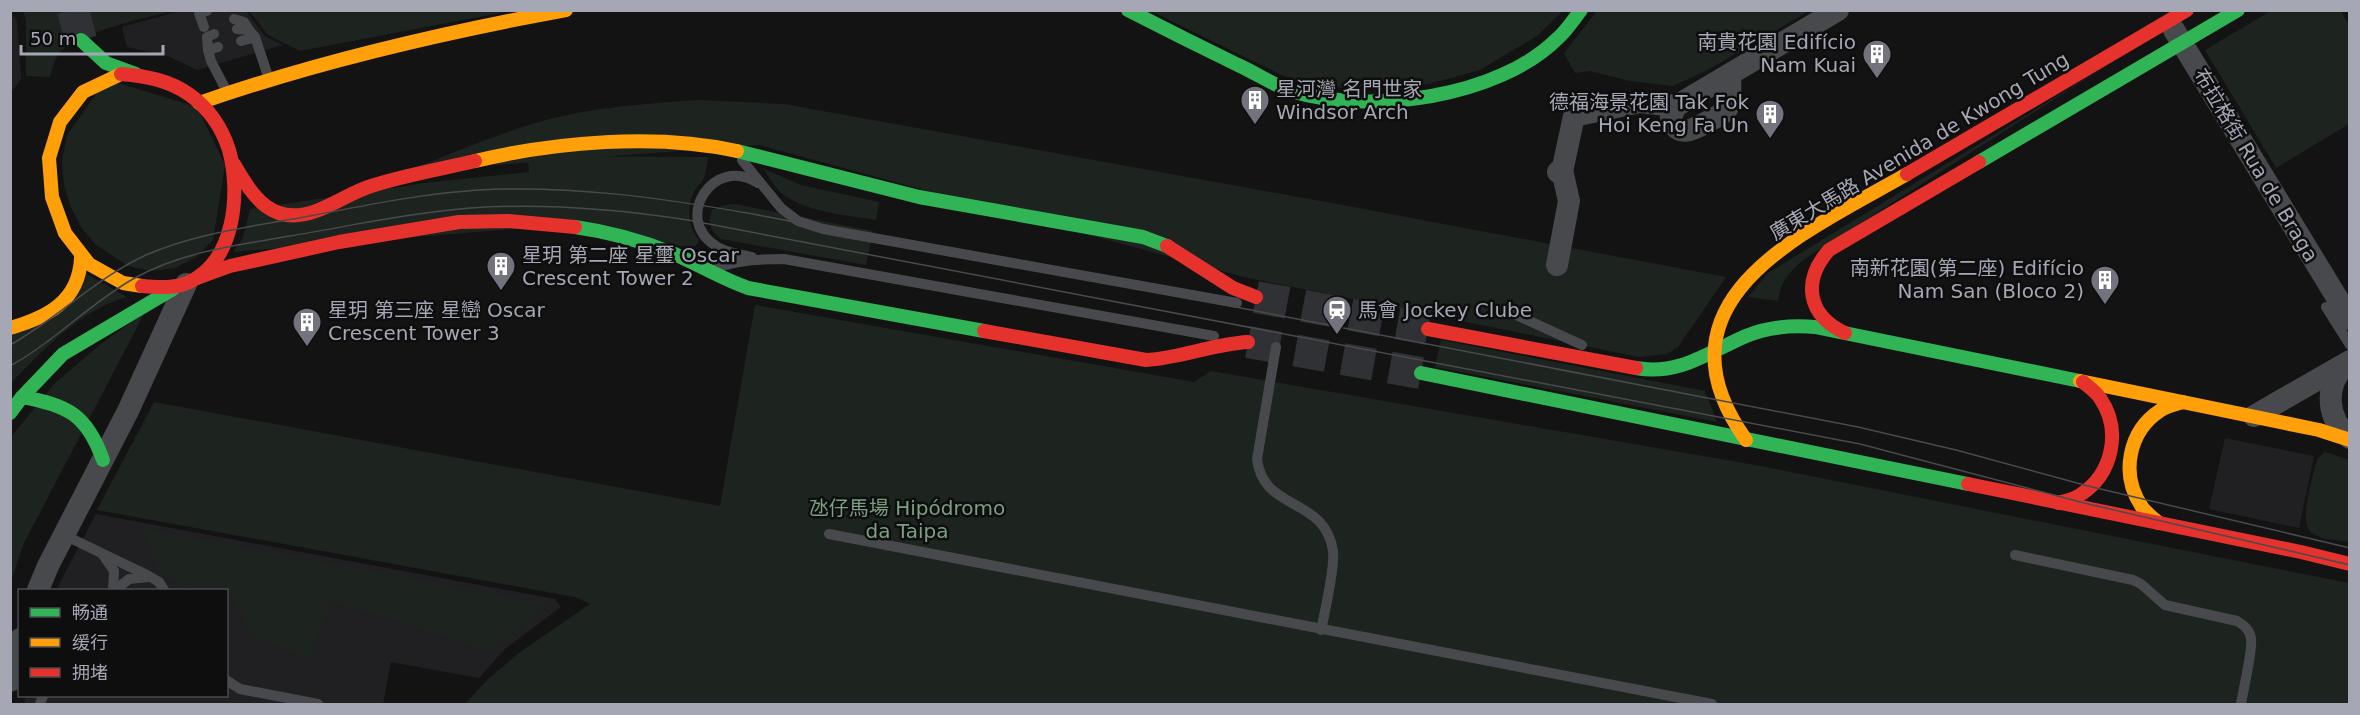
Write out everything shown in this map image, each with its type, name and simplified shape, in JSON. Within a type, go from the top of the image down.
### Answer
[{"type":"main road","points":[[200,103],[269,78],[375,49],[508,20],[566,10]]},
{"type":"main road","points":[[1128,10],[1292,91],[1351,102],[1412,99],[1458,92],[1502,77],[1531,61],[1574,23],[1581,10]]},
{"type":"main road","points":[[1849,334],[1834,328],[1825,321],[1815,307],[1812,296],[1811,284],[1815,268],[1829,250],[2238,10]]},
{"type":"main road","name":"廣東大馬路 Avenida de Kwong Tung","points":[[1713,353],[1716,335],[1730,302],[1738,290],[1765,261],[1793,240],[2173,14]]},
{"type":"main road","points":[[82,62],[81,40],[106,63],[136,74],[165,80],[178,87],[200,103],[216,121],[224,134],[234,164],[236,179],[231,226],[218,255],[187,283],[147,289],[121,283],[81,258],[61,234],[52,216],[43,178],[48,134],[61,109],[70,99],[93,83],[106,77],[136,74]]},
{"type":"main road","points":[[70,99],[79,77]]},
{"type":"main road","points":[[234,164],[259,202],[274,211],[291,215],[316,212],[370,186],[517,151],[566,146],[648,143],[706,145],[919,197],[1143,237],[1167,246],[1190,259],[1218,280],[1255,301]]},
{"type":"main road","points":[[10,413],[63,354],[187,283],[230,266],[339,242],[459,222],[508,221],[611,232],[674,254],[723,279],[748,288],[1146,360],[1173,359],[1217,345],[1248,342]]},
{"type":"main road","points":[[10,328],[29,323],[51,312],[66,300],[78,283],[81,258]]},
{"type":"main road","points":[[1428,329],[1646,370],[1667,370],[1688,366],[1746,336],[1784,326],[1815,327],[2254,416],[2349,439]]},
{"type":"main road","points":[[1713,353],[1715,378],[1720,397],[1746,440]]},
{"type":"main road","points":[[1421,373],[2159,523],[2349,564]]},
{"type":"main road","points":[[2058,503],[2077,497],[2094,484],[2109,463],[2113,448],[2113,427],[2109,412],[2101,398],[2083,382]]},
{"type":"main road","points":[[22,397],[52,402],[67,408],[97,438],[103,460]]},
{"type":"main road","points":[[2159,523],[2145,511],[2133,491],[2128,475],[2130,452],[2136,435],[2146,421],[2165,408],[2183,402]]},
{"type":"street","points":[[1557,265],[1569,201],[1560,171],[1574,116],[1640,102],[1676,106],[1672,112],[1672,120],[1677,128],[1683,131],[1693,130],[1728,107],[1730,74],[1838,10]]},
{"type":"street","name":"布拉格街 Rua de Braga","points":[[2173,14],[2182,44],[2349,319]]},
{"type":"street","points":[[40,589],[64,535],[128,411],[187,283]]},
{"type":"street","points":[[2254,416],[2349,361]]},
{"type":"street","points":[[2349,361],[2334,381],[2330,400],[2336,423],[2349,439]]},
{"type":"lane","points":[[207,11],[200,13],[209,30],[213,48],[211,61],[228,93]]},
{"type":"lane","points":[[242,25],[269,78]]},
{"type":"lane","points":[[241,41],[242,25]]},
{"type":"lane","points":[[727,149],[738,155],[781,208],[798,221],[823,229],[1255,301]]},
{"type":"lane","points":[[385,182],[516,165]]},
{"type":"lane","points":[[758,259],[716,247],[706,238],[697,214],[699,201],[706,189],[716,181],[728,176],[740,176],[752,179],[762,186]]},
{"type":"lane","points":[[707,270],[732,262],[784,259],[1248,342]]},
{"type":"lane","points":[[2326,307],[2349,345]]},
{"type":"lane","points":[[1514,314],[1629,367]]},
{"type":"lane","points":[[1276,347],[1257,459],[1258,470],[1263,481],[1276,494],[1314,516],[1328,529],[1333,553],[1322,630]]},
{"type":"lane","points":[[829,534],[1712,705]]},
{"type":"lane","points":[[64,535],[159,582],[163,589]]},
{"type":"lane","points":[[101,553],[109,561],[114,571],[114,589]]},
{"type":"lane","points":[[2015,555],[2133,580],[2165,605],[2237,621],[2244,625],[2249,631],[2252,642],[2241,705]]},
{"type":"lane","points":[[116,589],[129,579],[140,576],[151,578]]},
{"type":"lane","points":[[228,681],[240,689],[272,700],[318,705]]},
{"type":"shaded area","points":[[180,11],[246,11],[266,37],[283,45],[197,70],[168,56],[127,47],[122,27]]},
{"type":"shaded area","points":[[11,12],[17,21],[21,79],[11,93]]},
{"type":"shaded area","points":[[2225,438],[2314,456],[2299,528],[2209,509]]},
{"type":"shaded area","points":[[96,514],[555,599],[561,607],[505,649],[479,678],[391,662],[383,704],[24,704],[26,697],[228,697],[228,589],[57,589]]},
{"type":"green space","points":[[2272,10],[2341,11],[2349,25],[2349,124],[2276,168],[2205,50]]},
{"type":"green space","points":[[23,11],[173,11],[111,27],[78,40],[58,55],[50,77],[26,76],[26,21]]},
{"type":"green space","points":[[249,11],[510,11],[300,51],[268,35]]},
{"type":"green space","points":[[1151,11],[1563,11],[1537,36],[1480,70],[1429,84],[1328,88],[1284,76]]},
{"type":"green space","points":[[1597,11],[1809,11],[1706,71],[1673,86],[1630,81],[1590,71],[1575,73],[1564,53]]},
{"type":"green space","points":[[2111,63],[1806,258],[1787,276],[1778,301],[1748,297],[1768,273]]},
{"type":"green space","points":[[118,83],[197,107],[225,165],[213,240],[196,257],[175,268],[151,271],[128,266],[95,244],[81,227],[70,205],[64,185],[62,161],[67,135],[97,93]]},
{"type":"green space","points":[[697,100],[784,104],[1726,277],[1678,347],[1667,354],[1639,357],[1244,277],[759,145],[404,172],[549,119],[612,108]]},
{"type":"green space","points":[[524,156],[708,157],[702,182],[693,193],[689,214],[692,228],[699,240],[696,246],[680,246],[587,223],[233,252],[243,238],[250,209],[432,182],[529,172],[528,160]]},
{"type":"green space","points":[[764,169],[801,185],[879,202],[876,220],[816,210],[794,201],[778,190]]},
{"type":"green space","points":[[735,204],[873,231],[866,265],[721,239],[711,226],[712,210],[724,205]]},
{"type":"green space","points":[[85,273],[127,297],[94,311],[63,332],[11,383],[11,337]]},
{"type":"green space","name":"氹仔馬場 Hipódromo da Taipa","points":[[755,305],[1194,382],[1211,371],[1755,465],[2349,583],[2349,704],[465,704],[488,679],[520,652],[590,604],[575,597],[97,510],[154,402],[720,506]]},
{"type":"green space","points":[[145,312],[24,543],[11,581],[11,437],[55,383],[101,344]]},
{"type":"green space","points":[[1441,340],[1705,391],[1717,422],[1435,367]]},
{"type":"green space","points":[[2325,452],[2349,460],[2349,542],[2320,537],[2308,528],[2306,509],[2310,486],[2317,459]]},
{"type":"green space","points":[[142,528],[547,604],[492,651],[330,601],[309,659],[252,635],[231,593],[228,594],[228,589],[192,589],[160,574]]},
{"type":"tunnel","points":[[73,10],[81,40]]},
{"type":"tunnel","points":[[1256,297],[1428,329]]},
{"type":"tunnel","points":[[1248,342],[1421,373]]},
{"type":"tram line","points":[[10,345],[128,264],[164,248],[202,236],[388,201],[456,192],[513,189],[582,191],[685,203],[753,214],[1858,427],[1956,450],[2088,486],[2350,548]]},
{"type":"tram line","points":[[10,366],[42,346],[101,300],[133,279],[170,262],[190,256],[250,243],[448,210],[525,206],[607,210],[688,220],[1860,444],[2084,503],[2350,565]]},
{"type":"traffic: fast","points":[[1128,10],[1291,91],[1323,98],[1358,101],[1394,101],[1432,96],[1502,75],[1533,58],[1558,38],[1581,10]]},
{"type":"traffic: fast","points":[[1979,162],[2238,10]]},
{"type":"traffic: fast","points":[[81,40],[106,63],[136,74]]},
{"type":"traffic: fast","points":[[737,151],[919,197],[1143,237],[1167,246]]},
{"type":"traffic: fast","points":[[575,227],[612,234],[660,248],[748,288],[984,331]]},
{"type":"traffic: fast","points":[[10,413],[63,354],[173,289]]},
{"type":"traffic: fast","points":[[1636,368],[1652,370],[1680,366],[1754,333],[1780,327],[1806,326],[2080,381]]},
{"type":"traffic: fast","points":[[1421,373],[1968,484]]},
{"type":"traffic: fast","points":[[22,397],[52,404],[74,415],[90,432],[103,460]]},
{"type":"traffic: slow","points":[[199,103],[289,74],[381,49],[566,10]]},
{"type":"traffic: slow","points":[[121,74],[83,92],[60,122],[49,158],[52,197],[65,233],[89,264],[123,283],[142,286]]},
{"type":"traffic: slow","points":[[475,161],[538,149],[605,142],[673,142],[737,151]]},
{"type":"traffic: slow","points":[[1746,440],[1720,390],[1715,347],[1726,309],[1751,276],[1785,246],[1825,220],[1907,174]]},
{"type":"traffic: slow","points":[[10,328],[37,318],[59,305],[74,286],[81,258]]},
{"type":"traffic: slow","points":[[2080,381],[2319,430],[2350,440]]},
{"type":"traffic: slow","points":[[2159,523],[2144,509],[2135,495],[2131,481],[2131,454],[2135,441],[2150,419],[2163,409],[2183,402]]},
{"type":"traffic: jam","points":[[1907,174],[2187,10]]},
{"type":"traffic: jam","points":[[121,74],[166,82],[197,100],[214,119],[229,150],[233,167],[234,206],[225,243],[216,260],[203,273],[187,283],[170,287],[142,286]]},
{"type":"traffic: jam","points":[[234,164],[249,188],[266,206],[287,215],[301,215],[316,211],[371,186],[475,161]]},
{"type":"traffic: jam","points":[[1845,333],[1832,326],[1823,317],[1816,307],[1813,296],[1812,285],[1815,274],[1829,250],[1979,162]]},
{"type":"traffic: jam","points":[[197,278],[230,266],[339,242],[459,222],[508,221],[575,227]]},
{"type":"traffic: jam","points":[[1167,246],[1233,288],[1256,297]]},
{"type":"traffic: jam","points":[[1428,329],[1636,368]]},
{"type":"traffic: jam","points":[[984,331],[1146,360],[1248,342]]},
{"type":"traffic: jam","points":[[2058,503],[2078,496],[2091,486],[2107,464],[2111,451],[2111,424],[2107,410],[2098,396],[2083,382]]},
{"type":"traffic: jam","points":[[1968,484],[2350,564]]},
{"type":"place","name":"南貴花園 Edifício Nam Kuai","points":[[1877,80]]},
{"type":"place","name":"星河灣 名門世家 Windsor Arch","points":[[1255,126]]},
{"type":"place","name":"德福海景花園 Tak Fok Hoi Keng Fa Un","points":[[1770,140]]},
{"type":"place","name":"星玥 第二座 星璽 Oscar Crescent Tower 2","points":[[501,292]]},
{"type":"place","name":"南新花園(第二座) Edifício Nam San (Bloco 2)","points":[[2105,306]]},
{"type":"place","name":"馬會 Jockey Clube","points":[[1337,336]]},
{"type":"place","name":"星玥 第三座 星巒 Oscar Crescent Tower 3","points":[[307,348]]}]
